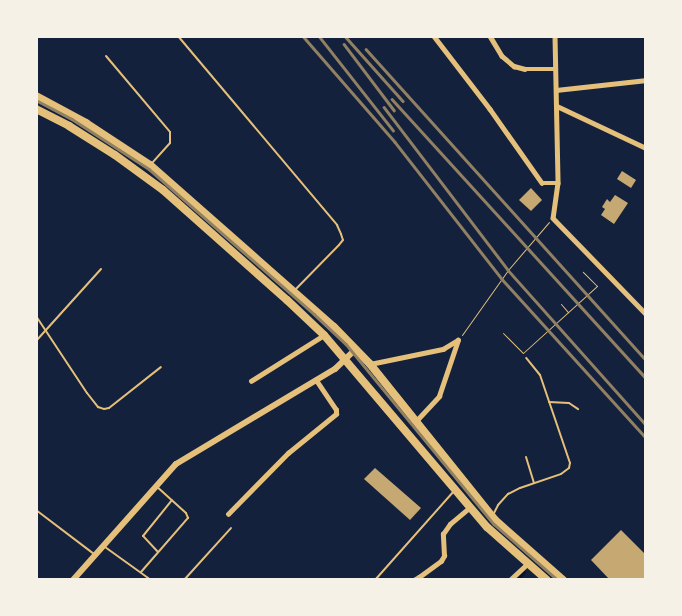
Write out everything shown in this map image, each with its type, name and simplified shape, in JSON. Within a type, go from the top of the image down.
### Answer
[{"type":"highway","points":[[37,97],[86,123],[150,165],[334,327],[370,364],[492,516],[563,580]]},
{"type":"highway","points":[[36,109],[69,126],[115,154],[163,190],[287,300],[324,335],[487,527],[547,580]]},
{"type":"main road","points":[[73,580],[176,464],[335,369],[356,350]]},
{"type":"street","points":[[434,36],[490,109],[542,184],[558,183]]},
{"type":"street","points":[[490,36],[502,56],[514,66],[525,70],[556,70]]},
{"type":"street","points":[[555,36],[558,183],[553,218],[646,314]]},
{"type":"street","points":[[556,90],[646,80]]},
{"type":"street","points":[[557,106],[646,148]]},
{"type":"street","points":[[251,381],[324,335]]},
{"type":"street","points":[[370,364],[443,350],[458,340]]},
{"type":"street","points":[[416,422],[439,396],[458,340]]},
{"type":"street","points":[[228,514],[288,453],[336,414],[316,380]]},
{"type":"street","points":[[414,580],[420,578],[441,562],[444,556],[443,534],[450,524],[470,507]]},
{"type":"street","points":[[510,580],[528,563]]},
{"type":"lane","points":[[178,36],[326,213],[341,234],[343,240],[340,245],[287,300]]},
{"type":"lane","points":[[106,56],[170,132],[170,142],[150,165]]},
{"type":"lane","points":[[36,341],[101,268]]},
{"type":"lane","points":[[36,316],[98,407],[109,408],[161,367]]},
{"type":"lane","points":[[492,516],[498,505],[508,494],[565,472],[570,463],[540,375],[526,358]]},
{"type":"lane","points":[[549,402],[569,403],[578,409]]},
{"type":"lane","points":[[526,457],[534,483]]},
{"type":"lane","points":[[375,580],[463,482]]},
{"type":"lane","points":[[141,572],[188,518],[186,513],[156,486]]},
{"type":"lane","points":[[158,552],[143,536],[172,500]]},
{"type":"lane","points":[[36,510],[95,554]]},
{"type":"lane","points":[[184,580],[232,528]]},
{"type":"lane","points":[[103,545],[151,580]]},
{"type":"path","points":[[458,340],[508,270],[553,218]]},
{"type":"path","points":[[503,333],[523,354],[597,286],[583,272]]},
{"type":"path","points":[[561,304],[568,312]]},
{"type":"building","points":[[622,171],[636,180],[631,188],[617,179]]},
{"type":"building","points":[[531,188],[542,200],[531,211],[519,200]]},
{"type":"building","points":[[615,195],[628,203],[614,224],[601,215],[605,209],[602,207],[607,199],[610,202]]},
{"type":"building","points":[[375,468],[421,508],[410,520],[364,479]]},
{"type":"building","points":[[621,530],[646,555],[646,580],[610,580],[591,560]]},
{"type":"waterway","points":[[517,580],[524,572]]},
{"type":"railway","points":[[303,36],[395,142],[502,279],[646,438]]},
{"type":"railway","points":[[319,36],[393,130]]},
{"type":"railway","points":[[345,36],[403,101]]},
{"type":"railway","points":[[344,44],[394,110]]},
{"type":"railway","points":[[366,49],[646,360]]},
{"type":"railway","points":[[392,99],[646,378]]},
{"type":"railway","points":[[36,100],[72,119],[149,169],[314,314],[346,344],[494,524],[558,580]]},
{"type":"railway","points":[[384,107],[508,270],[646,425]]}]
